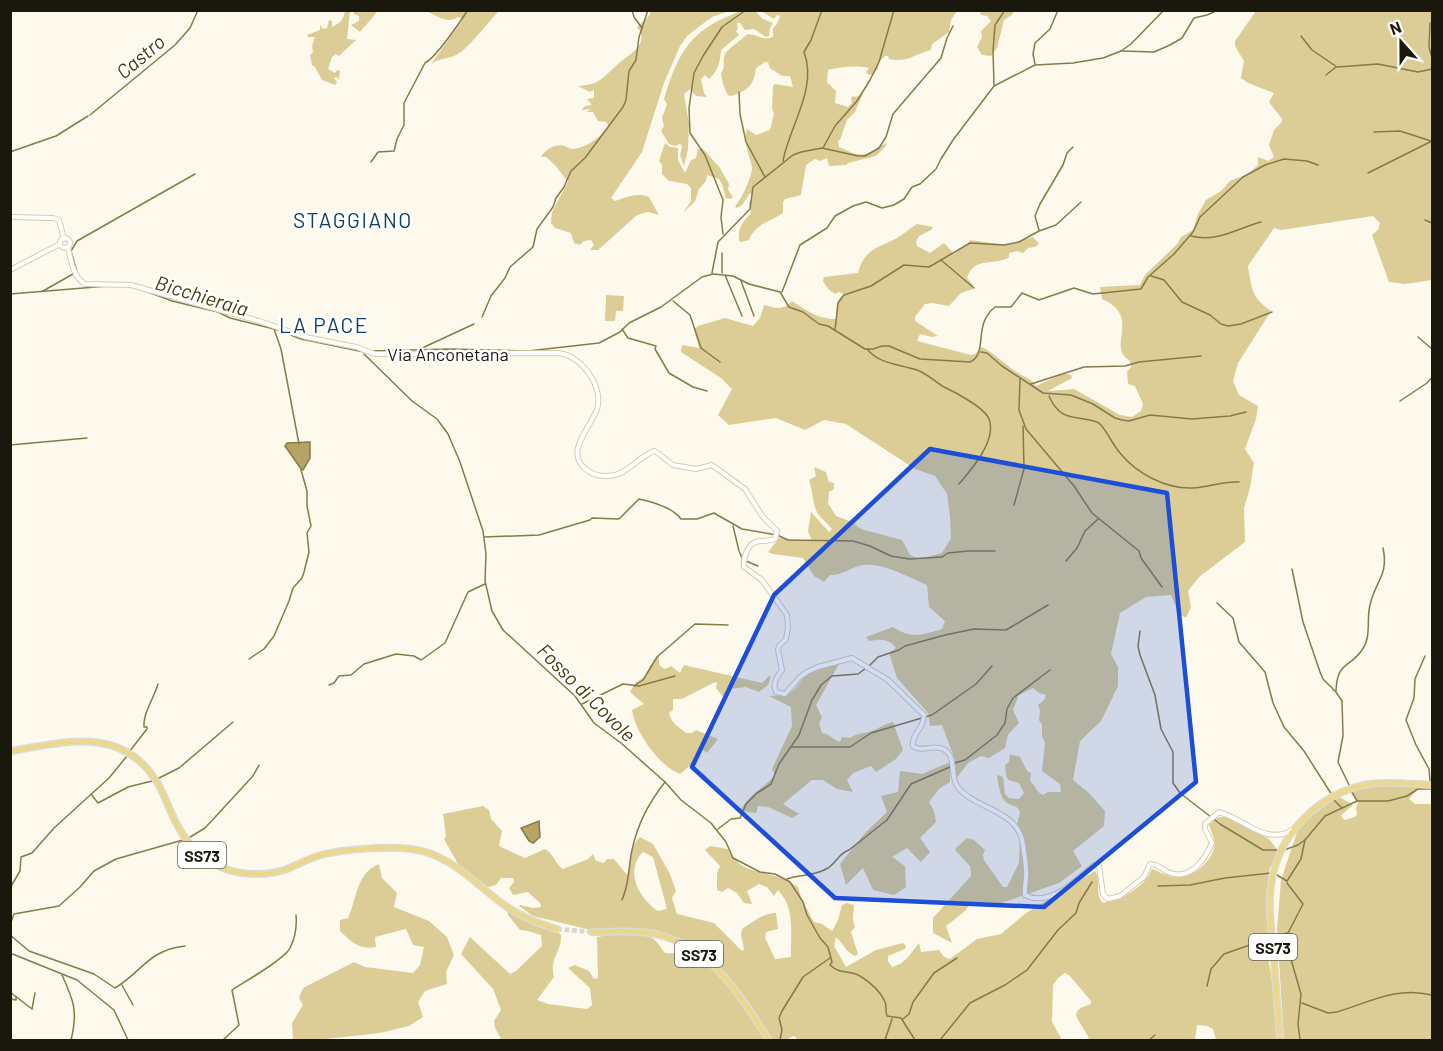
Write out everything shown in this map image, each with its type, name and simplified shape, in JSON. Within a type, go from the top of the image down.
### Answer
[{"type":"main road","name":"Via Anconetana","points":[[10,217],[59,220],[64,238],[70,242],[68,248],[75,273],[85,284],[131,285],[260,321],[306,337],[367,352],[397,355],[564,354],[575,358],[593,379],[597,409],[579,441],[578,450],[583,467],[598,476],[616,475],[655,451],[673,465],[696,469],[712,465],[745,489],[777,535],[772,540],[750,544],[744,560],[744,567],[762,580],[787,615],[789,628],[786,639],[778,650],[782,670],[775,680],[776,692],[785,694],[807,672],[852,658],[898,688],[924,717],[912,740],[912,746],[918,749],[943,748],[950,755],[955,784],[963,793],[994,810],[1017,828],[1022,838],[1026,864],[1025,895],[1048,896],[1057,893],[1094,865],[1100,866],[1103,894],[1108,899],[1120,896],[1144,877],[1150,864],[1155,864],[1173,873],[1190,871],[1199,866],[1212,843],[1205,825],[1215,814],[1223,812],[1247,827],[1279,839]]},
{"type":"main road","points":[[10,270],[60,246],[64,238]]},
{"type":"main road","points":[[60,246],[68,248]]},
{"type":"main road","name":"SS73","points":[[10,751],[78,740],[110,744],[126,751],[156,779],[184,838],[212,863],[227,869],[270,874],[320,855],[337,852],[415,849],[441,858],[508,907],[525,917],[556,929]]},
{"type":"main road","name":"SS73","points":[[1280,1041],[1270,905],[1271,884],[1279,854],[1279,839],[1294,829],[1321,804],[1351,789],[1382,783],[1432,785]]},
{"type":"main road","name":"SS73","points":[[592,932],[633,932],[666,936],[688,947],[720,972],[769,1041]]},
{"type":"highlighted area","points":[[930,449],[1167,493],[1196,782],[1044,907],[835,898],[692,767],[774,595]]},
{"type":"shaded area","points":[[499,10],[465,49],[454,56],[431,64],[462,21],[458,17],[446,20],[426,11]]},
{"type":"shaded area","points":[[345,11],[350,11],[347,39],[356,40],[339,56],[336,54],[332,57],[328,69],[335,73],[337,70],[340,71],[339,80],[337,77],[334,78],[337,82],[335,85],[322,80],[312,65],[310,55],[313,52],[315,37],[307,35],[320,30],[320,25],[323,29],[327,28],[329,20],[332,21],[332,27],[337,24]]},
{"type":"shaded area","points":[[353,11],[377,11],[360,32],[351,25],[359,21],[359,16]]},
{"type":"shaded area","points":[[651,11],[729,11],[712,17],[687,36],[680,46],[664,83],[642,152],[611,198],[615,201],[636,195],[649,197],[659,215],[648,212],[637,215],[598,250],[590,250],[594,245],[591,240],[584,241],[580,245],[574,243],[571,233],[555,228],[551,223],[552,212],[568,182],[555,165],[546,157],[541,157],[551,147],[562,145],[574,149],[584,146],[606,129],[608,125],[606,122],[598,121],[593,112],[586,112],[591,109],[581,110],[585,106],[592,105],[587,99],[594,98],[594,90],[590,92],[578,86],[597,82],[637,48],[642,38],[637,27]]},
{"type":"shaded area","points":[[741,11],[755,11],[763,19],[773,23],[769,36],[766,37],[754,29],[745,30],[740,23],[737,23],[736,31],[739,35],[721,50],[715,73],[709,79],[705,75],[701,79],[707,97],[696,96],[690,89],[684,94],[689,124],[688,149],[684,166],[680,155],[682,146],[669,144],[661,131],[664,126],[662,118],[667,104],[664,99],[675,67],[690,43],[699,34],[710,25]]},
{"type":"shaded area","points":[[761,11],[957,11],[951,20],[949,32],[932,44],[931,50],[901,60],[889,59],[885,56],[872,75],[866,72],[869,68],[864,67],[828,70],[827,82],[836,91],[835,103],[848,107],[852,103],[853,96],[856,97],[863,93],[855,112],[847,120],[838,141],[839,147],[864,154],[886,143],[886,146],[876,156],[846,165],[829,166],[827,158],[820,161],[815,159],[806,165],[801,195],[785,199],[783,213],[759,226],[749,240],[741,242],[739,241],[740,229],[751,213],[749,203],[753,195],[750,193],[742,205],[737,208],[735,206],[749,181],[752,170],[746,143],[747,129],[756,135],[770,130],[774,114],[773,86],[775,84],[793,87],[790,76],[782,76],[770,68],[768,62],[756,68],[754,79],[741,92],[728,95],[722,81],[724,57],[732,47],[748,34],[763,38],[773,37],[773,28],[780,16],[777,15],[774,19]]},
{"type":"shaded area","points":[[980,11],[1013,11],[1013,14],[1004,20],[997,48],[991,56],[982,55],[977,47],[982,37],[981,31],[991,21],[987,16],[981,15]]},
{"type":"shaded area","points":[[1256,11],[1432,11],[1432,280],[1405,284],[1389,282],[1372,235],[1378,230],[1380,223],[1373,216],[1281,230],[1274,228],[1248,266],[1250,281],[1256,297],[1271,311],[1238,363],[1233,381],[1239,395],[1258,406],[1256,419],[1245,449],[1254,463],[1244,508],[1245,542],[1199,577],[1188,591],[1191,607],[1186,618],[1179,614],[1171,595],[1146,597],[1120,613],[1111,654],[1118,667],[1118,686],[1101,721],[1080,741],[1073,780],[1088,792],[1105,811],[1104,826],[1073,851],[1082,866],[1059,883],[990,907],[971,902],[965,911],[946,926],[952,943],[933,933],[933,918],[971,876],[970,866],[955,850],[956,848],[967,838],[974,840],[985,850],[984,860],[1003,887],[1007,887],[1019,863],[1020,839],[1017,825],[1020,812],[1017,807],[1004,799],[997,777],[998,775],[1003,777],[1005,794],[1009,798],[1019,799],[1024,793],[1019,783],[1007,777],[1005,765],[1009,762],[1010,754],[1020,757],[1027,771],[1031,773],[1030,781],[1041,794],[1061,792],[1060,784],[1042,771],[1045,743],[1038,705],[1046,695],[1033,688],[1019,695],[1013,710],[1019,723],[1008,735],[1005,748],[989,758],[981,756],[968,763],[956,779],[955,760],[942,725],[930,726],[928,713],[897,678],[889,653],[896,648],[887,641],[869,641],[866,637],[893,627],[905,633],[917,635],[942,629],[945,621],[929,607],[927,585],[896,571],[871,565],[858,566],[840,574],[830,575],[824,582],[814,576],[803,558],[768,552],[779,538],[812,541],[808,531],[811,512],[829,532],[832,529],[818,514],[815,506],[809,480],[816,476],[814,467],[826,472],[829,482],[834,483],[834,489],[829,492],[828,503],[836,516],[852,522],[861,529],[902,540],[910,555],[920,559],[942,553],[951,538],[947,494],[935,476],[915,469],[846,424],[824,420],[805,430],[776,418],[729,425],[718,415],[732,389],[721,378],[681,352],[682,345],[699,348],[694,329],[725,318],[753,326],[760,318],[764,305],[776,308],[792,301],[818,316],[836,319],[837,302],[843,294],[839,292],[835,294],[828,289],[823,281],[824,277],[858,273],[868,254],[917,224],[933,227],[919,236],[916,242],[917,246],[930,253],[944,243],[954,254],[967,246],[970,240],[1006,245],[1033,237],[1039,244],[1028,248],[1023,253],[1017,251],[1009,253],[1009,257],[1003,260],[975,266],[967,278],[973,285],[973,289],[961,293],[949,306],[925,304],[915,317],[915,321],[938,336],[920,334],[917,341],[971,355],[982,347],[1031,380],[1036,386],[1064,373],[1071,375],[1072,378],[1048,391],[1074,389],[1120,415],[1132,417],[1141,411],[1143,404],[1135,386],[1128,384],[1127,372],[1131,367],[1130,361],[1123,355],[1121,348],[1120,314],[1114,306],[1102,299],[1100,287],[1140,285],[1145,275],[1178,243],[1181,237],[1193,230],[1206,200],[1221,191],[1230,181],[1248,174],[1258,165],[1258,157],[1268,161],[1274,157],[1269,145],[1274,130],[1282,119],[1269,102],[1274,93],[1241,78],[1244,61],[1235,46],[1235,41]]},
{"type":"shaded area","points":[[665,143],[670,147],[678,148],[678,160],[685,173],[691,160],[696,158],[698,149],[702,148],[720,168],[733,197],[726,198],[719,179],[707,175],[695,201],[683,213],[691,201],[691,188],[687,184],[669,181],[662,174],[662,165],[659,161]]},
{"type":"shaded area","points":[[606,295],[624,296],[623,311],[616,311],[615,321],[605,321]]},
{"type":"shaded area","points":[[310,442],[310,458],[303,470],[285,446],[287,443]]},
{"type":"shaded area","points":[[659,654],[659,665],[665,669],[671,666],[680,673],[684,665],[762,683],[769,676],[771,677],[768,685],[759,692],[746,687],[729,689],[728,696],[724,698],[716,688],[717,683],[715,682],[682,699],[673,699],[673,710],[669,713],[672,720],[686,733],[696,730],[718,739],[707,753],[703,750],[699,751],[693,763],[680,774],[664,764],[650,748],[638,728],[632,710],[644,704],[630,692],[636,682],[645,677]]},
{"type":"shaded area","points":[[839,664],[816,705],[822,717],[819,724],[822,733],[840,742],[842,737],[850,738],[893,722],[903,750],[896,759],[876,772],[871,766],[853,773],[847,780],[853,792],[837,789],[823,780],[812,780],[783,804],[799,814],[792,818],[768,807],[758,806],[756,813],[740,811],[748,799],[775,775],[772,769],[792,726],[791,707],[769,696],[786,695],[795,689],[807,673]]},
{"type":"shaded area","points":[[950,762],[950,782],[939,789],[929,802],[936,822],[920,838],[930,852],[921,862],[907,848],[892,857],[905,866],[906,887],[894,895],[873,890],[863,868],[846,885],[840,864],[865,833],[887,812],[881,796],[898,792],[900,771],[922,774]]},
{"type":"shaded area","points":[[1387,784],[1420,786],[1409,799],[1415,804],[1432,804],[1432,1040],[1284,1040],[1277,929],[1281,880],[1298,829],[1307,817],[1338,796],[1353,805],[1341,815],[1344,820],[1355,817],[1358,803],[1350,792],[1365,786]]},
{"type":"shaded area","points":[[483,806],[489,810],[491,819],[502,831],[499,845],[501,847],[525,858],[545,849],[563,869],[588,859],[593,854],[596,861],[604,863],[607,859],[614,859],[627,875],[633,850],[640,837],[653,844],[670,874],[676,891],[672,898],[677,914],[714,923],[742,951],[744,949],[742,929],[762,916],[776,913],[778,929],[766,932],[765,938],[775,959],[791,957],[790,913],[784,897],[778,890],[774,896],[767,887],[759,884],[747,891],[752,904],[744,903],[737,893],[728,888],[722,892],[717,890],[717,873],[720,866],[705,850],[710,846],[728,849],[733,857],[745,867],[773,875],[798,887],[814,922],[832,931],[842,905],[847,903],[854,905],[855,927],[851,932],[858,954],[855,956],[849,953],[836,937],[834,946],[846,967],[876,950],[903,943],[906,946],[905,949],[888,956],[892,967],[904,961],[919,943],[921,952],[939,950],[944,957],[950,959],[977,939],[1001,934],[1026,913],[1095,871],[1100,900],[1103,903],[1132,892],[1149,876],[1152,869],[1171,876],[1187,876],[1204,865],[1212,854],[1214,839],[1209,825],[1216,818],[1225,817],[1269,839],[1279,852],[1270,867],[1268,878],[1269,963],[1274,993],[1277,1040],[1216,1040],[1213,1029],[1197,1025],[1195,1040],[1085,1040],[1089,1038],[1076,1016],[1079,1009],[1091,1004],[1091,1001],[1065,973],[1053,985],[1052,1022],[1062,1040],[798,1040],[794,1036],[786,1040],[773,1040],[747,1000],[726,974],[698,949],[669,934],[617,928],[591,930],[533,916],[519,906],[533,908],[541,907],[541,904],[528,892],[513,895],[509,888],[514,882],[513,878],[501,878],[496,885],[488,887],[459,866],[444,839],[446,836],[443,814]],"holes":[[[643,852],[653,857],[667,909],[658,911],[640,892],[634,876],[637,859]]]},
{"type":"shaded area","points":[[539,821],[540,837],[533,843],[529,841],[521,828]]},
{"type":"shaded area","points":[[379,864],[382,878],[397,893],[394,907],[429,921],[447,937],[454,955],[446,972],[447,984],[425,991],[418,1002],[423,1017],[409,1026],[380,1033],[316,1040],[293,1040],[292,1023],[303,1005],[299,998],[303,988],[354,962],[365,967],[413,973],[420,965],[424,947],[413,945],[406,929],[375,937],[376,947],[370,948],[356,944],[340,931],[340,920],[348,918],[361,880],[371,868]]},
{"type":"shaded area","points":[[507,911],[538,927],[558,932],[561,935],[560,946],[553,964],[554,977],[537,1000],[548,1004],[587,1009],[592,1005],[590,988],[568,968],[575,965],[589,971],[594,979],[598,978],[597,937],[640,934],[654,939],[665,953],[694,955],[710,964],[728,984],[766,1040],[501,1039],[494,1021],[501,1010],[493,989],[461,954],[470,937],[510,974],[516,971],[542,946],[541,935],[520,930]]},
{"type":"waterway","name":"Castro","points":[[90,115],[175,45],[190,28],[198,10]]},
{"type":"waterway","points":[[371,162],[378,152],[394,151],[404,125],[404,103],[425,63],[442,47],[468,10]]},
{"type":"waterway","points":[[632,10],[642,28]]},
{"type":"waterway","points":[[482,317],[491,296],[505,278],[510,267],[533,247],[537,229],[553,207],[571,171],[585,158],[623,107],[626,100],[629,71],[636,60],[639,37],[648,10]]},
{"type":"waterway","points":[[723,234],[721,217],[723,200],[705,155],[690,133],[689,108],[694,73],[703,56],[722,27],[746,10]]},
{"type":"waterway","points":[[783,161],[805,93],[807,66],[804,52],[822,10]]},
{"type":"waterway","points":[[823,148],[835,126],[857,101],[870,80],[879,62],[894,10]]},
{"type":"waterway","points":[[994,85],[995,25],[1005,10]]},
{"type":"waterway","points":[[1035,64],[1033,54],[1035,43],[1050,29],[1058,10]]},
{"type":"waterway","points":[[782,292],[800,245],[827,228],[835,216],[853,206],[866,202],[882,208],[904,199],[912,187],[920,184],[936,169],[953,140],[994,86],[1035,65],[1073,63],[1103,58],[1121,51],[1131,44],[1164,10]]},
{"type":"waterway","points":[[1121,51],[1154,52],[1182,38],[1194,18],[1218,10]]},
{"type":"waterway","points":[[1430,23],[1429,47],[1432,58]]},
{"type":"waterway","points":[[712,273],[718,242],[750,209],[753,187],[793,155],[822,148],[865,156],[879,148],[886,137],[893,114],[941,58],[953,26]]},
{"type":"waterway","points":[[1301,36],[1312,50],[1337,67],[1378,64],[1418,72],[1432,69]]},
{"type":"waterway","points":[[1326,75],[1336,67]]},
{"type":"waterway","points":[[739,92],[740,114],[746,142],[765,177]]},
{"type":"waterway","name":"Castro","points":[[10,152],[56,136],[88,116]]},
{"type":"waterway","points":[[1374,132],[1400,131],[1431,141]]},
{"type":"waterway","points":[[1368,173],[1432,141]]},
{"type":"waterway","points":[[1039,230],[1035,216],[1063,165],[1067,153],[1073,147]]},
{"type":"waterway","points":[[372,351],[449,349],[528,351],[599,343],[620,332],[629,323],[661,307],[702,277],[713,274],[733,276],[749,284],[780,292],[789,307],[803,312],[819,324],[828,326],[865,349],[889,346],[920,359],[970,362],[979,352],[984,322],[995,307],[1011,307],[1022,293],[1039,300],[1074,288],[1093,294],[1141,289],[1148,277],[1174,254],[1193,232],[1200,217],[1243,177],[1265,165],[1284,159],[1307,161],[1318,165]]},
{"type":"waterway","points":[[77,272],[71,251],[77,241],[195,174]]},
{"type":"waterway","points":[[835,330],[838,303],[844,295],[871,286],[904,265],[929,267],[970,243],[1004,245],[1019,242],[1056,225],[1081,202]]},
{"type":"waterway","points":[[1425,220],[1432,223]]},
{"type":"waterway","points":[[1191,236],[1209,238],[1261,222]]},
{"type":"waterway","points":[[722,253],[722,273]]},
{"type":"waterway","points":[[941,260],[974,288]]},
{"type":"waterway","points":[[43,291],[73,274]]},
{"type":"waterway","points":[[725,275],[742,316]]},
{"type":"waterway","points":[[1151,276],[1164,280],[1182,302],[1210,315],[1221,324],[1228,326],[1241,324],[1272,312]]},
{"type":"waterway","points":[[741,281],[754,316]]},
{"type":"waterway","name":"Bicchieraia","points":[[10,294],[108,286]]},
{"type":"waterway","name":"Bicchieraia","points":[[148,292],[172,301],[218,312],[230,318],[278,330],[301,339],[364,352]]},
{"type":"waterway","points":[[673,301],[690,315],[701,348],[720,362]]},
{"type":"waterway","points":[[420,349],[474,324]]},
{"type":"waterway","points":[[274,329],[281,349],[299,444]]},
{"type":"waterway","points":[[622,329],[628,338],[656,346],[655,349],[669,373],[693,387],[707,391]]},
{"type":"waterway","points":[[1418,337],[1432,349]]},
{"type":"waterway","points":[[867,349],[884,361],[925,374],[982,410],[989,419],[990,436],[982,454],[959,484]]},
{"type":"waterway","points":[[981,352],[987,353],[1002,366],[1043,393],[1071,395],[1122,420],[1129,421],[1150,415],[1192,419],[1230,416],[1246,412]]},
{"type":"waterway","name":"Fosso di Covole","points":[[364,354],[412,401],[437,419],[448,434],[483,531],[486,554],[485,581],[492,611],[503,630],[575,696],[594,723],[621,743],[665,782],[681,800],[711,823],[726,842],[733,858],[760,872],[775,874],[790,882],[803,902],[807,915],[820,938],[828,947],[832,962],[830,965],[838,970],[856,974],[871,984],[883,998],[887,1016],[901,1018],[915,1040]]},
{"type":"waterway","points":[[1031,384],[1084,367],[1125,366],[1139,362],[1201,356]]},
{"type":"waterway","points":[[1400,401],[1432,377]]},
{"type":"waterway","points":[[1020,379],[1019,410],[1026,429],[1074,486],[1092,513],[1139,551],[1141,558],[1162,587]]},
{"type":"waterway","points":[[1049,396],[1054,405],[1064,414],[1099,423],[1127,461],[1153,479],[1183,488],[1239,482]]},
{"type":"waterway","points":[[1014,505],[1024,469],[1023,426]]},
{"type":"waterway","points":[[10,445],[87,438]]},
{"type":"waterway","points":[[249,659],[264,649],[274,636],[293,588],[304,572],[309,552],[307,533],[311,526],[307,491],[301,470]]},
{"type":"waterway","points":[[484,537],[539,535],[592,518],[619,519],[639,499],[668,509],[681,519],[697,519],[714,513],[742,529],[777,535],[788,540],[853,541],[891,556],[909,559],[942,557],[948,553],[968,551],[995,551]]},
{"type":"waterway","points":[[1066,561],[1077,548],[1085,531],[1098,519]]},
{"type":"waterway","points":[[733,526],[742,558]]},
{"type":"waterway","points":[[1336,691],[1339,674],[1362,650],[1367,639],[1370,605],[1383,572],[1383,548]]},
{"type":"waterway","points":[[746,561],[758,566]]},
{"type":"waterway","points":[[1292,569],[1303,622],[1320,672],[1323,679],[1342,701],[1343,736],[1338,762],[1350,787]]},
{"type":"waterway","points":[[329,685],[334,683],[339,676],[351,675],[364,664],[396,654],[414,656],[421,660],[445,643],[468,592],[485,584]]},
{"type":"waterway","points":[[1217,603],[1233,618],[1239,642],[1265,672],[1273,703],[1284,727],[1304,751],[1332,795]]},
{"type":"waterway","points":[[718,829],[731,819],[740,818],[746,804],[771,784],[779,764],[799,735],[812,700],[821,685],[832,676],[858,674],[878,657],[905,646],[945,635],[974,629],[1006,630],[1048,605]]},
{"type":"waterway","points":[[634,686],[643,680],[657,657],[695,624],[728,625]]},
{"type":"waterway","points":[[1140,631],[1138,646],[1140,655],[1155,695],[1161,729],[1173,752],[1173,783],[1180,793],[1220,824],[1263,850],[1280,850]]},
{"type":"waterway","points":[[1425,656],[1415,679],[1414,698],[1406,720],[1429,769],[1430,781]]},
{"type":"waterway","points":[[792,747],[850,747],[871,733],[932,715],[976,684],[992,666]]},
{"type":"waterway","points":[[787,879],[817,873],[828,868],[843,853],[887,820],[911,784],[950,767],[951,764],[965,760],[997,735],[1005,723],[1007,709],[1013,698],[1050,670]]},
{"type":"waterway","points":[[582,704],[623,684],[639,686],[675,676]]},
{"type":"waterway","points":[[129,752],[147,729],[144,727],[145,716],[158,684]]},
{"type":"waterway","points":[[157,779],[179,768],[233,722]]},
{"type":"waterway","points":[[10,888],[20,871],[21,857],[32,853],[54,828],[109,778],[127,756]]},
{"type":"waterway","points":[[187,839],[205,828],[253,776],[259,765]]},
{"type":"waterway","points":[[91,794],[98,803],[128,787],[152,781]]},
{"type":"waterway","points":[[622,900],[637,831],[649,806],[665,782]]},
{"type":"waterway","points":[[1287,881],[1301,859],[1305,840],[1325,816],[1357,801],[1388,801],[1407,796],[1418,789],[1432,789]]},
{"type":"waterway","points":[[1352,792],[1357,801]]},
{"type":"waterway","points":[[1334,800],[1342,808]]},
{"type":"waterway","points":[[10,925],[14,914],[59,906],[94,871],[116,859],[183,840]]},
{"type":"waterway","points":[[1284,850],[1305,840]]},
{"type":"waterway","points":[[1158,886],[1190,885],[1271,873]]},
{"type":"waterway","points":[[1275,874],[1287,881]]},
{"type":"waterway","points":[[940,1040],[970,1003],[1005,985],[1027,970],[1058,930],[1076,913],[1079,903],[1092,882]]},
{"type":"waterway","points":[[1287,883],[1303,904],[1288,933],[1286,942],[1301,994],[1298,1024],[1300,1040]]},
{"type":"waterway","points":[[223,1040],[239,1025],[232,990],[287,953],[296,928],[296,915]]},
{"type":"waterway","points":[[1275,937],[1287,933]]},
{"type":"waterway","points":[[10,935],[29,951],[94,974],[115,988],[162,952],[185,946]]},
{"type":"waterway","points":[[1207,986],[1211,969],[1224,954],[1270,938]]},
{"type":"waterway","points":[[10,953],[77,980],[114,1010],[128,1040]]},
{"type":"waterway","points":[[780,1040],[782,1030],[779,1018],[782,1011],[803,977],[830,958]]},
{"type":"waterway","points":[[903,1019],[909,1014],[913,1002],[934,973],[957,958]]},
{"type":"waterway","points":[[62,975],[74,1007],[71,1040]]},
{"type":"waterway","points":[[122,985],[133,1005]]},
{"type":"waterway","points":[[10,992],[32,1009],[35,993]]},
{"type":"waterway","points":[[1302,1003],[1328,1013],[1395,994],[1407,992],[1432,995]]},
{"type":"waterway","points":[[10,999],[16,1000],[16,997]]},
{"type":"waterway","points":[[885,1040],[892,1019]]},
{"type":"waterway","points":[[1149,1040],[1155,1035]]},
{"type":"tunnel","points":[[557,929],[592,932]]},
{"type":"district","name":"STAGGIANO","points":[[353,219]]},
{"type":"district","name":"LA PACE","points":[[324,324]]}]
